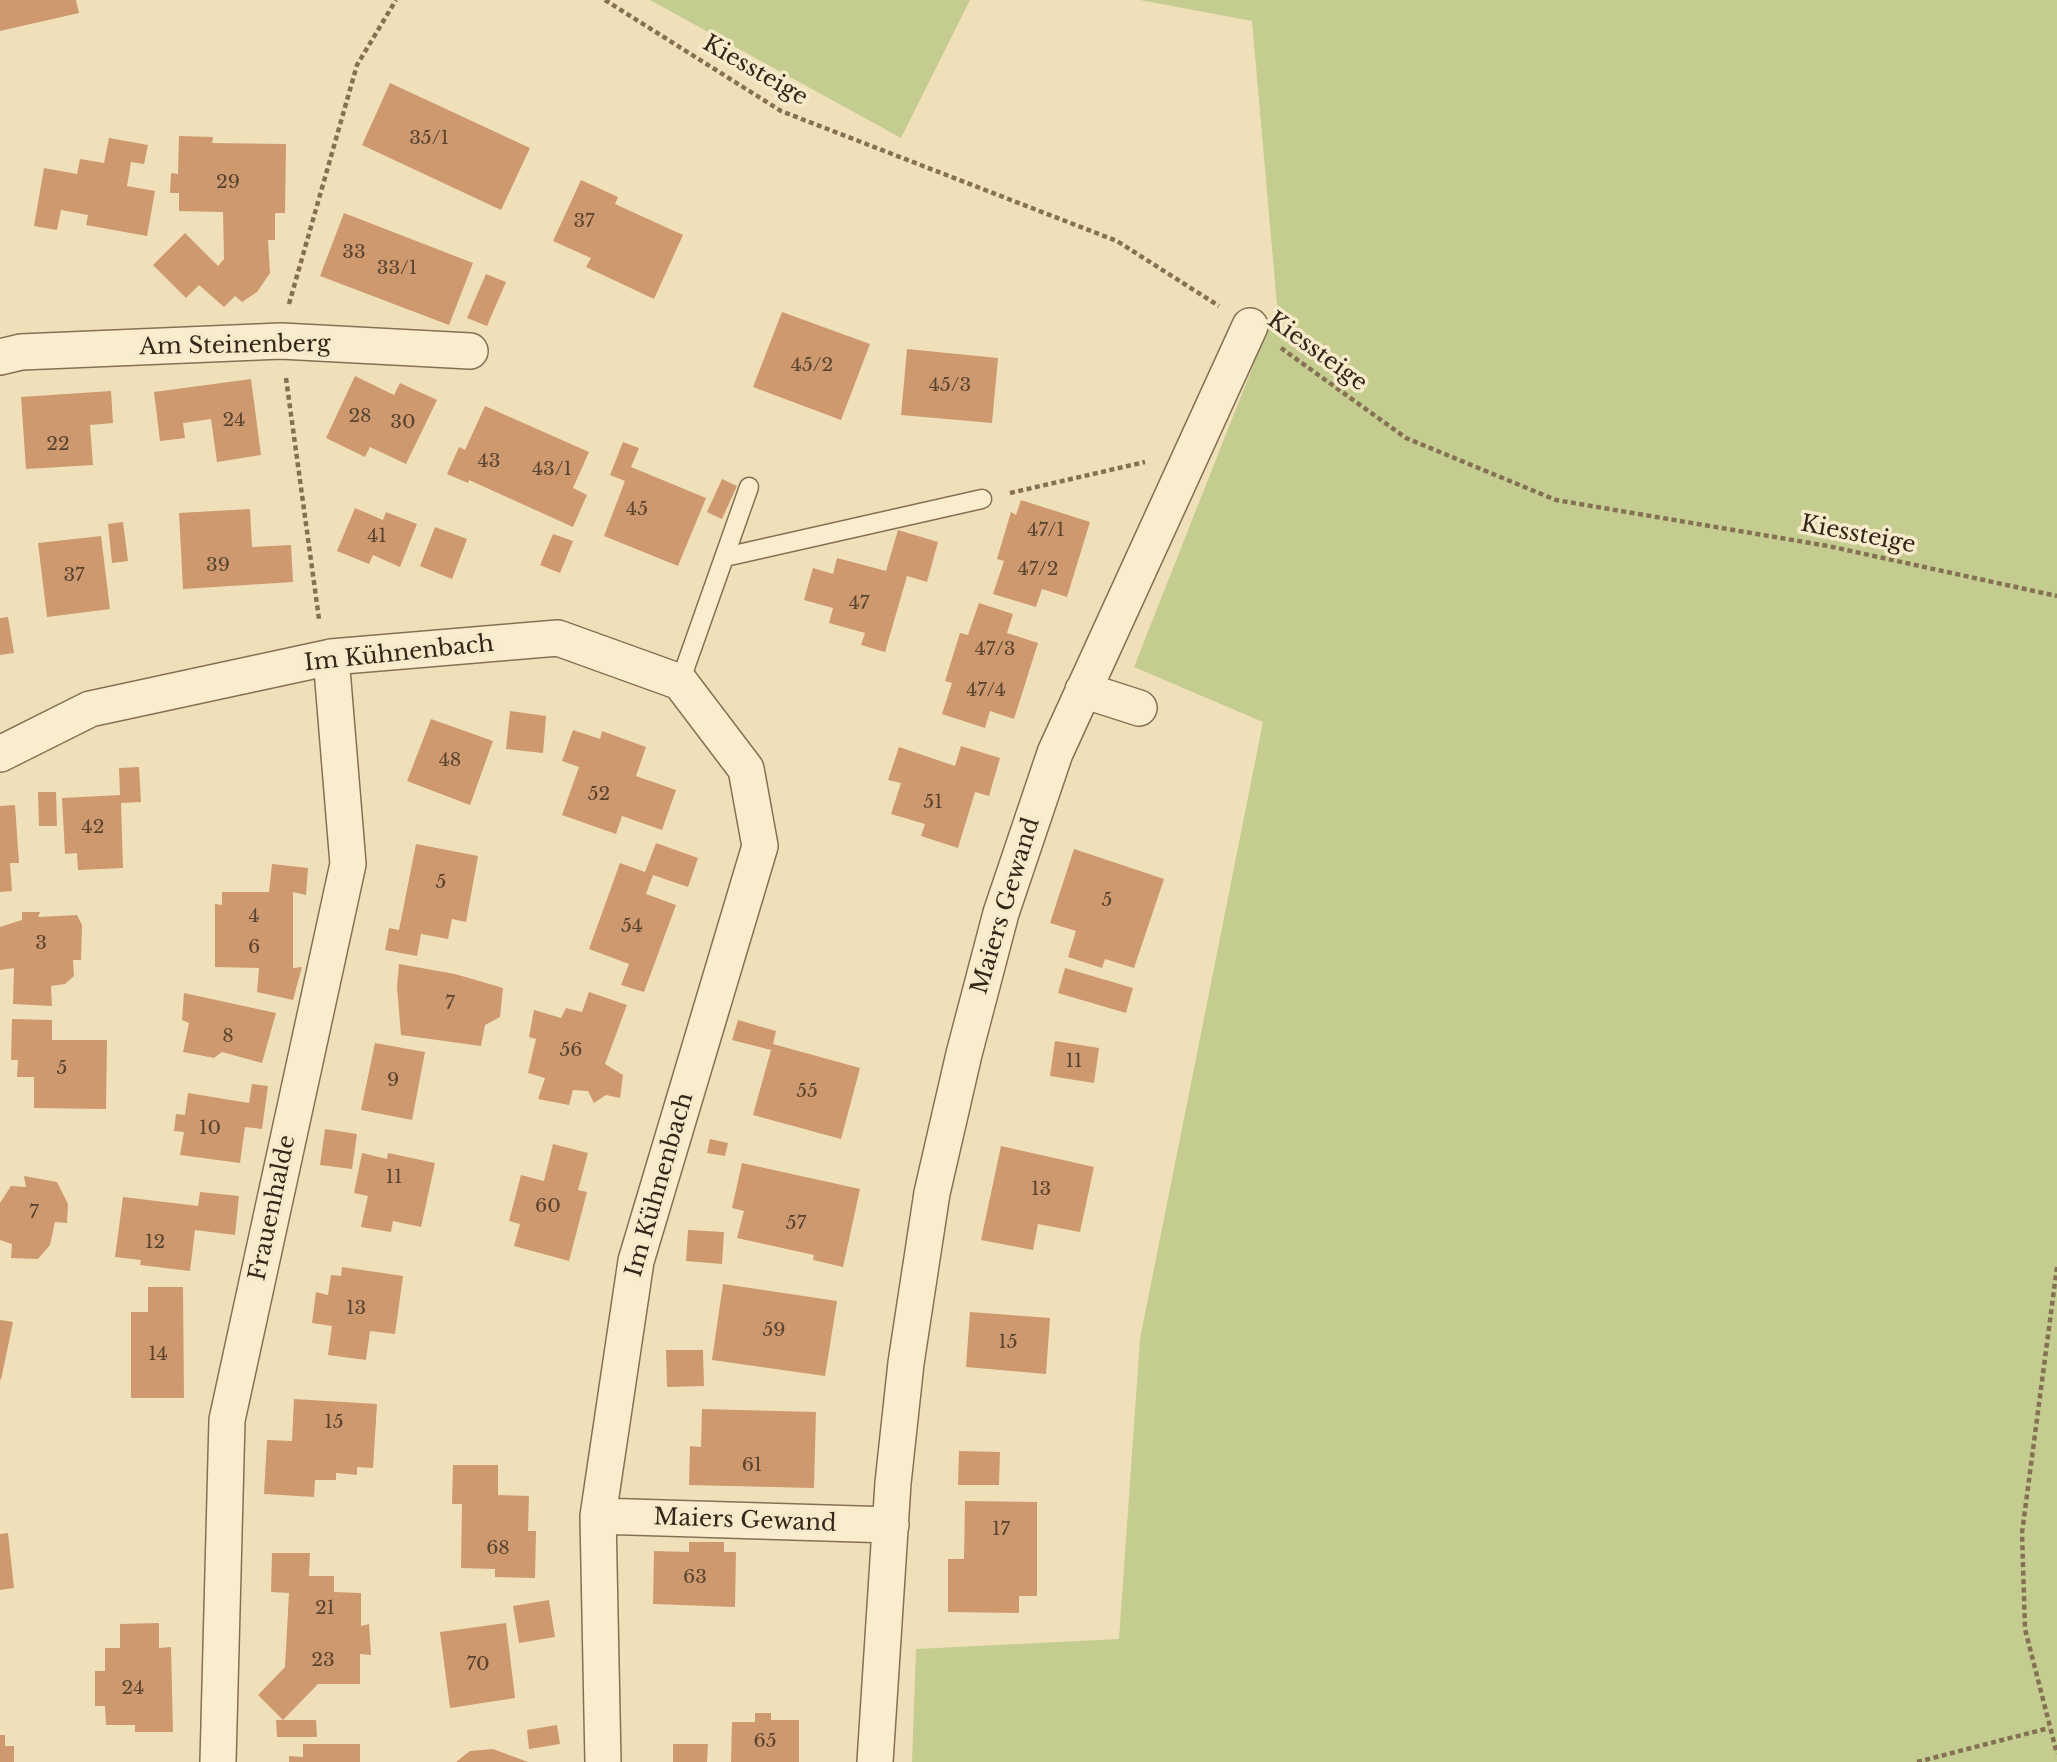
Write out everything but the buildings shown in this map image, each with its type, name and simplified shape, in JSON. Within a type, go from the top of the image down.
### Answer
[{"type":"street","name":"Maiers Gewand","points":[[875,1762],[898,1435],[919,1263],[964,1054],[1017,861],[1055,753],[1250,326]]},
{"type":"street","name":"Am Steinenberg","points":[[0,357],[20,352],[281,341],[470,351]]},
{"type":"street","name":"Im Kühnenbach","points":[[0,754],[90,709],[328,659],[558,638],[680,682],[746,769],[760,846],[636,1261],[598,1516],[603,1762]]},
{"type":"street","name":"Frauenhalde","points":[[218,1762],[227,1420],[348,864],[328,659]]},
{"type":"street","points":[[1083,690],[1139,708]]},
{"type":"street","name":"Maiers Gewand","points":[[598,1516],[891,1525]]},
{"type":"lane","points":[[680,682],[749,487]]},
{"type":"lane","points":[[725,557],[982,499]]},
{"type":"path","points":[[328,659],[281,341],[296,272],[357,65],[396,0]]},
{"type":"path","name":"Kiessteige","points":[[606,0],[781,111],[1117,241],[1250,326],[1406,438],[1556,500],[1828,546],[2057,596]]},
{"type":"path","points":[[982,499],[1192,452]]},
{"type":"path","points":[[2057,1267],[2022,1533],[2025,1629],[2057,1754]]},
{"type":"path","points":[[1917,1762],[2049,1728]]},
{"type":"green space","points":[[650,0],[970,0],[901,138]]},
{"type":"green space","points":[[1140,0],[2057,0],[2057,1762],[912,1762],[916,1649],[1119,1639],[1140,1339],[1263,722],[1134,667],[1277,305],[1252,21]]}]
